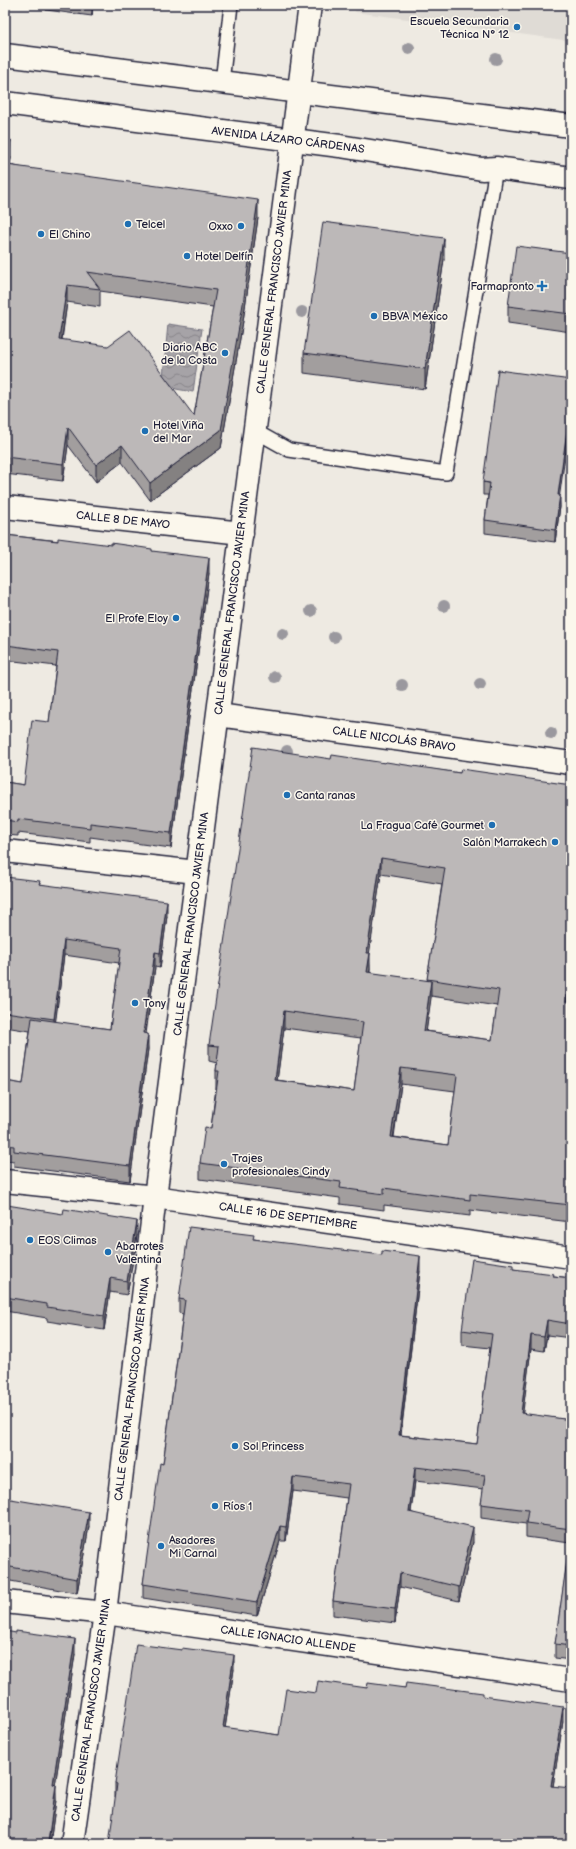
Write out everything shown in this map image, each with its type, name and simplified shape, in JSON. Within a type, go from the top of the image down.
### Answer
[{"type":"street","name":"CALLE GENERAL FRANCISCO JAVIER MINA","points":[[72,1844],[105,1613],[155,1197],[310,5]]},
{"type":"street","points":[[5,55],[571,126]]},
{"type":"street","name":"AVENIDA LÁZARO CÁRDENAS","points":[[5,103],[340,146],[482,169],[496,168],[571,178]]},
{"type":"street","name":"CALLE 8 DE MAYO","points":[[5,507],[242,533]]},
{"type":"street","name":"CALLE NICOLÁS BRAVO","points":[[218,716],[571,763]]},
{"type":"street","points":[[5,851],[197,872]]},
{"type":"street","name":"CALLE 16 DE SEPTIEMBRE","points":[[5,1181],[155,1197],[571,1256]]},
{"type":"street","name":"CALLE IGNACIO ALLENDE","points":[[5,1602],[105,1613],[571,1680]]},
{"type":"lane","points":[[222,82],[231,5]]},
{"type":"lane","points":[[255,431],[289,450],[446,473],[496,168]]},
{"type":"shaded area","name":"Escuela Secundaria Técnica N° 12","points":[[356,5],[571,5],[571,41],[355,12]]},
{"type":"water","points":[[168,324],[202,329],[193,392],[176,389],[163,377]]},
{"type":"building","points":[[5,140],[11,140],[7,165],[258,200],[243,304],[221,430],[150,483],[122,445],[96,465],[68,427],[63,464],[5,457]],"holes":[[[87,272],[216,290],[194,416],[130,330],[108,346],[59,339],[67,285],[100,289]]]},
{"type":"building","name":"BBVA México","points":[[323,222],[444,238],[425,369],[304,353]]},
{"type":"building","name":"Farmapronto","points":[[516,246],[571,253],[571,314],[508,306]]},
{"type":"building","points":[[498,370],[571,380],[571,401],[558,495],[560,495],[555,530],[485,520],[490,483],[483,482]]},
{"type":"building","points":[[5,535],[58,541],[58,538],[111,545],[111,543],[152,549],[152,551],[209,558],[171,833],[90,823],[90,828],[18,819],[18,822],[5,820],[5,782],[24,785],[32,720],[49,722],[58,652],[6,645],[5,653]]},
{"type":"building","points":[[253,747],[331,759],[332,755],[460,773],[461,769],[571,785],[571,966],[566,1002],[571,1002],[571,1205],[470,1194],[470,1200],[384,1188],[384,1194],[340,1188],[341,1182],[200,1163],[205,1127],[211,1128],[219,1071],[216,1071],[219,1046],[209,1045]],"holes":[[[381,858],[445,868],[427,979],[499,990],[492,1040],[424,1031],[431,981],[367,972],[370,953],[367,953]],[[284,1011],[363,1022],[354,1091],[275,1080]],[[401,1068],[457,1075],[448,1145],[391,1137]]]},
{"type":"building","points":[[5,877],[40,881],[39,884],[167,901],[160,953],[155,952],[143,1033],[148,1034],[130,1166],[14,1151],[14,1146],[5,1145],[5,1081],[23,1084],[32,1018],[110,1029],[121,948],[64,940],[54,1019],[5,1012]]},
{"type":"building","points":[[7,1205],[63,1214],[64,1209],[137,1221],[127,1281],[110,1278],[104,1316],[47,1307],[47,1304],[5,1297],[5,1207]]},
{"type":"building","points":[[189,1227],[254,1235],[253,1239],[382,1255],[382,1251],[420,1256],[399,1435],[477,1444],[492,1334],[462,1330],[472,1259],[513,1265],[513,1269],[554,1274],[553,1276],[571,1278],[571,1324],[547,1320],[544,1337],[531,1335],[521,1413],[571,1420],[571,1529],[526,1523],[528,1510],[481,1504],[485,1475],[415,1467],[409,1512],[473,1527],[459,1587],[400,1573],[395,1609],[333,1601],[349,1484],[293,1477],[286,1527],[280,1526],[257,1602],[143,1584],[160,1463],[163,1464],[185,1300],[179,1299]]},
{"type":"building","points":[[5,1498],[89,1512],[77,1579],[5,1566]]},
{"type":"building","points":[[571,1532],[571,1646],[555,1644]]},
{"type":"building","points":[[5,1631],[16,1633],[16,1631],[75,1639],[53,1784],[56,1785],[48,1842],[43,1841],[43,1844],[5,1844]]},
{"type":"building","points":[[136,1644],[234,1655],[223,1727],[279,1735],[286,1689],[316,1693],[318,1681],[367,1688],[368,1683],[405,1688],[406,1683],[483,1693],[483,1696],[563,1707],[551,1786],[571,1788],[571,1844],[109,1844],[117,1784],[115,1783]]},
{"type":"place","name":"Escuela Secundaria Técnica N° 12","points":[[517,27]]},
{"type":"place","name":"Telcel","points":[[128,224]]},
{"type":"place","name":"Oxxo","points":[[241,226]]},
{"type":"place","name":"El Chino","points":[[41,234]]},
{"type":"place","name":"Hotel Delfín","points":[[187,256]]},
{"type":"place","name":"Farmapronto","points":[[542,286]]},
{"type":"place","name":"BBVA México","points":[[374,316]]},
{"type":"place","name":"Diario ABC de la Costa","points":[[225,353]]},
{"type":"place","name":"Hotel Viña del Mar","points":[[145,431]]},
{"type":"place","name":"El Profe Eloy","points":[[176,618]]},
{"type":"place","name":"Canta ranas","points":[[287,795]]},
{"type":"place","name":"La Fragua Café Gourmet","points":[[492,825]]},
{"type":"place","name":"Salón Marrakech","points":[[555,842]]},
{"type":"place","name":"Tony","points":[[135,1003]]},
{"type":"place","name":"Trajes profesionales Cindy","points":[[224,1164]]},
{"type":"place","name":"EOS Climas","points":[[30,1240]]},
{"type":"place","name":"Abarrotes Valentina","points":[[108,1252]]},
{"type":"place","name":"Sol Princess","points":[[235,1446]]},
{"type":"place","name":"Ríos 1","points":[[215,1506]]},
{"type":"place","name":"Asadores Mi Carnal","points":[[161,1546]]}]
